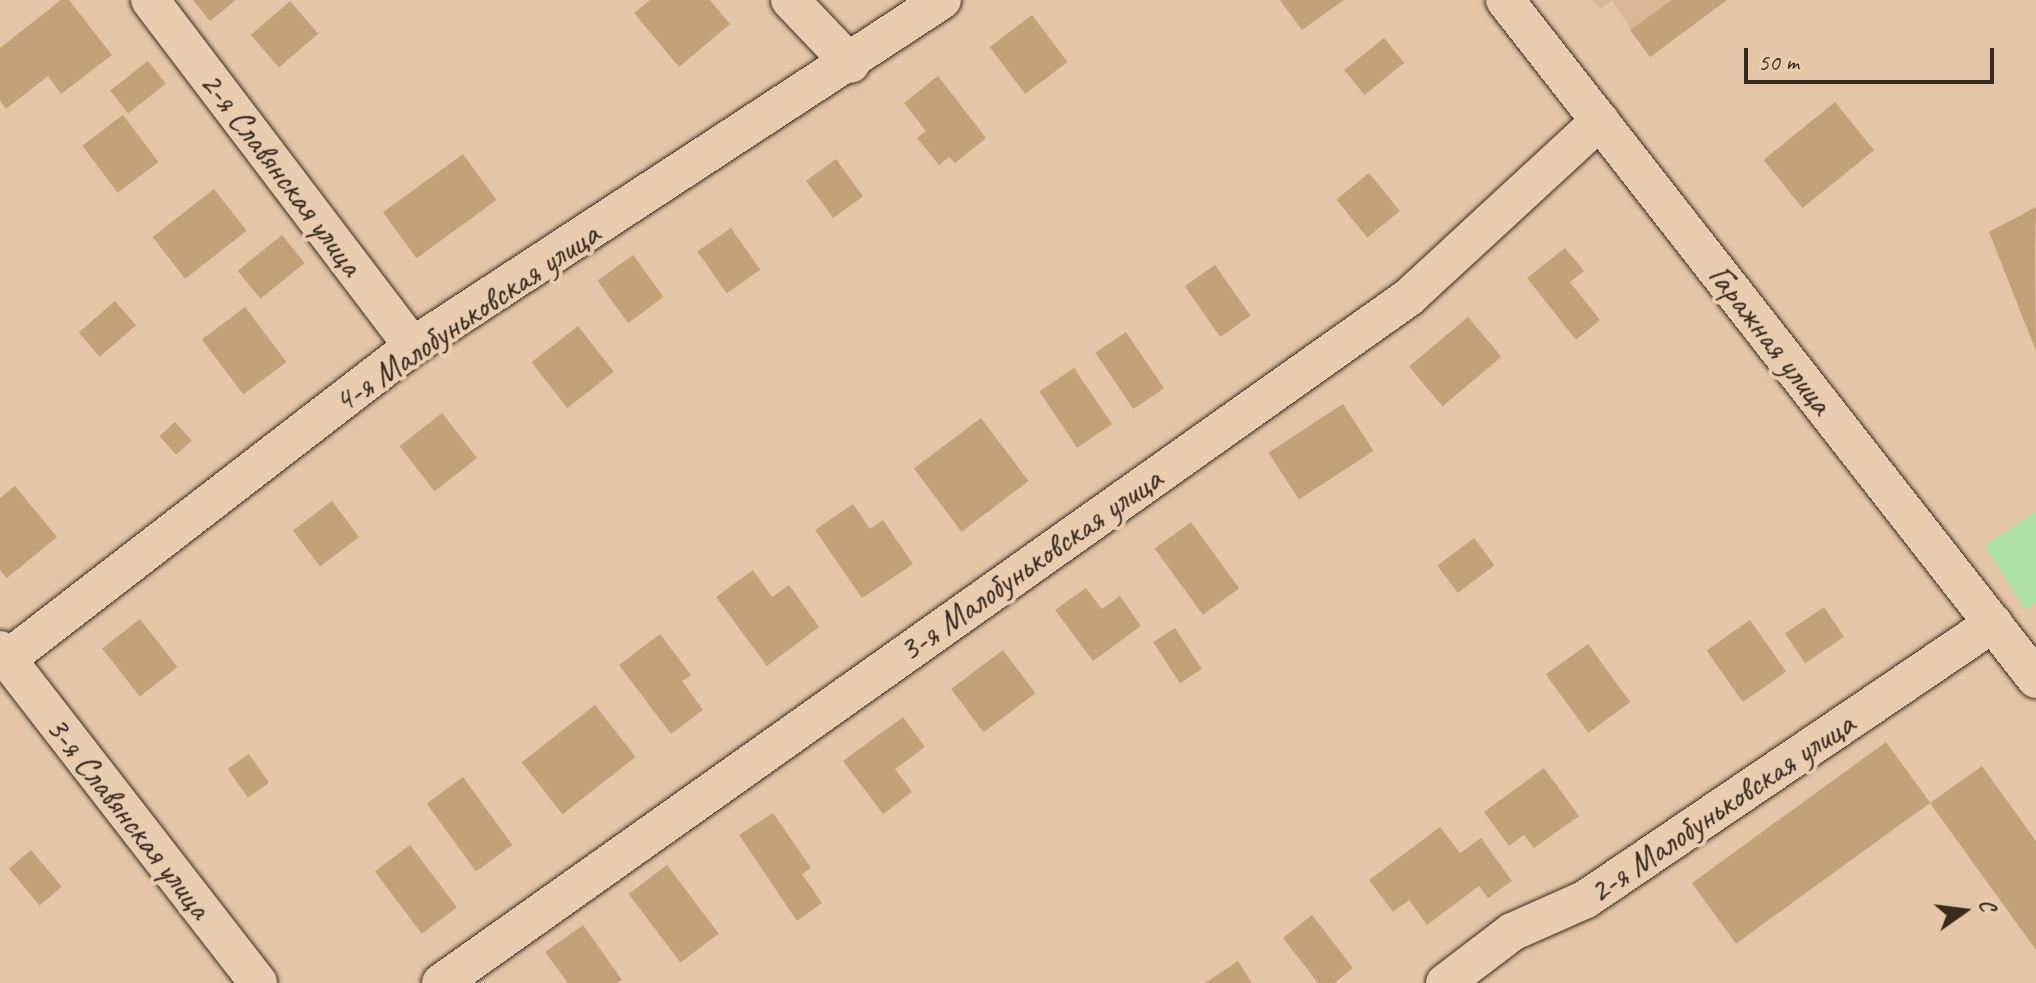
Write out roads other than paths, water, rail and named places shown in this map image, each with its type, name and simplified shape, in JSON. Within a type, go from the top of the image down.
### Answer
[{"type":"street","name":"2-я Славянская улица","points":[[150,0],[413,346]]},
{"type":"street","points":[[790,0],[851,64]]},
{"type":"street","name":"4-я Малобуньковская улица","points":[[4,655],[413,346],[851,64],[942,0]]},
{"type":"street","name":"Гаражная улица","points":[[1505,0],[2036,679]]},
{"type":"street","name":"3-я Малобуньковская улица","points":[[441,983],[1409,297],[1600,121]]},
{"type":"street","name":"2-я Малобуньковская улица","points":[[1445,983],[1512,932],[1586,899],[1993,623]]},
{"type":"street","name":"3-я Славянская улица","points":[[4,655],[258,983]]}]
